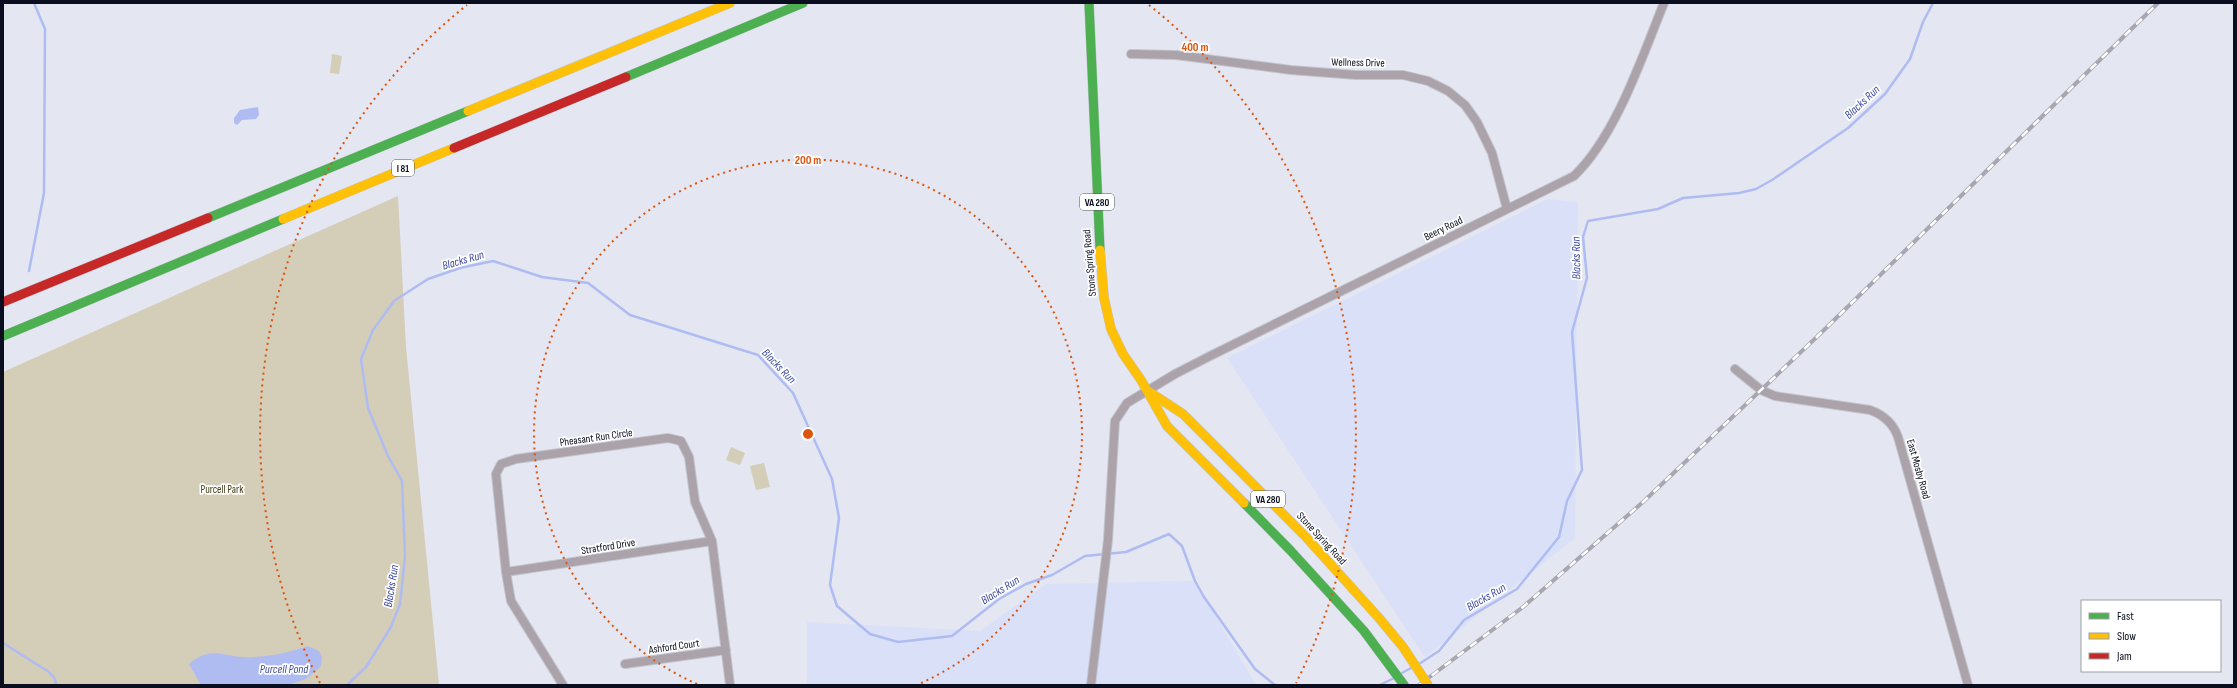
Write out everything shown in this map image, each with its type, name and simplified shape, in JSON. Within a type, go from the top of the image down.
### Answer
[{"type":"main road","name":"I 81","points":[[3,302],[730,3]]},
{"type":"main road","name":"I 81","points":[[3,336],[803,3]]},
{"type":"main road","name":"Stone Spring Road","points":[[1089,3],[1097,215],[1104,298],[1111,329],[1123,354],[1147,390],[1167,426],[1290,550],[1364,631],[1404,685]]},
{"type":"main road","name":"Stone Spring Road","points":[[1147,390],[1183,414],[1305,536],[1380,618],[1403,647],[1428,685]]},
{"type":"street","name":"Beery Road","points":[[1147,390],[1238,342],[1507,209],[1565,182],[1574,176],[1590,160],[1616,115],[1664,3]]},
{"type":"street","name":"Wellness Drive","points":[[1131,54],[1176,55],[1291,70],[1356,76],[1404,75],[1428,81],[1454,96],[1464,105],[1477,122],[1492,153],[1507,209]]},
{"type":"street","name":"East Mosby Road","points":[[1734,369],[1755,386],[1775,396],[1870,410],[1880,414],[1891,424],[1898,437],[1968,685]]},
{"type":"street","points":[[1091,685],[1108,540],[1115,421],[1126,403],[1147,390]]},
{"type":"street","name":"Pheasant Run Circle","points":[[563,685],[512,601],[506,572],[496,474],[501,464],[516,459],[668,438],[681,441],[688,456],[695,502],[712,541],[730,685]]},
{"type":"street","name":"Stratford Drive","points":[[506,572],[712,541]]},
{"type":"street","name":"Ashford Court","points":[[625,664],[726,650]]},
{"type":"shaded area","points":[[1548,199],[1578,202],[1575,538],[1425,657],[1227,358]]},
{"type":"shaded area","points":[[1195,581],[1256,685],[807,685],[807,622],[980,631],[1046,584]]},
{"type":"green space","points":[[332,54],[342,56],[339,74],[330,73]]},
{"type":"green space","name":"Purcell Park","points":[[398,196],[406,347],[439,685],[3,685],[3,372]]},
{"type":"green space","points":[[731,447],[745,453],[740,465],[726,460]]},
{"type":"green space","points":[[764,463],[770,487],[756,490],[750,466]]},
{"type":"water","points":[[258,107],[259,115],[256,119],[242,120],[237,125],[234,123],[234,118],[240,110]]},
{"type":"water","name":"Purcell Pond","points":[[308,646],[319,651],[322,657],[321,666],[306,679],[288,685],[201,685],[189,664],[205,654],[213,653],[244,657],[261,656],[281,653]]},
{"type":"waterway","points":[[29,271],[44,193],[45,29],[34,3]]},
{"type":"waterway","name":"Blacks Run","points":[[1419,664],[1439,651],[1464,620],[1517,589],[1559,537],[1567,501],[1582,470],[1572,332],[1587,278],[1583,237],[1588,221],[1658,209],[1683,198],[1739,193],[1756,189],[1772,180],[1848,128],[1885,94],[1910,59],[1923,22],[1933,3]]},
{"type":"waterway","name":"Blacks Run","points":[[347,685],[366,667],[391,627],[400,604],[405,556],[402,481],[388,456],[368,408],[361,359],[373,330],[394,301],[428,279],[460,268],[493,261],[542,277],[588,283],[630,315],[758,355],[793,393],[832,479],[839,518],[830,585],[837,606],[870,634],[898,642],[952,636],[999,599],[1026,584],[1052,575],[1085,556],[1126,552],[1169,534],[1182,546],[1195,581],[1204,597],[1255,669],[1275,685]]},
{"type":"waterway","points":[[3,643],[49,672],[55,679],[56,685]]},
{"type":"waterway","name":"Blacks Run","points":[[1400,674],[1413,667]]},
{"type":"waterway","name":"Blacks Run","points":[[1380,685],[1394,678]]},
{"type":"railway","points":[[1419,685],[1523,607],[1643,502],[1822,332],[2158,3]]},
{"type":"traffic: fast","points":[[626,77],[803,3]]},
{"type":"traffic: fast","points":[[1089,3],[1100,250]]},
{"type":"traffic: fast","points":[[208,218],[468,111]]},
{"type":"traffic: fast","points":[[3,336],[283,219]]},
{"type":"traffic: fast","points":[[1244,503],[1290,550],[1364,631],[1404,685]]},
{"type":"traffic: slow","points":[[468,111],[730,3]]},
{"type":"traffic: slow","points":[[283,219],[454,148]]},
{"type":"traffic: slow","points":[[1100,250],[1104,298],[1111,329],[1123,354],[1141,380],[1167,426],[1244,503]]},
{"type":"traffic: slow","points":[[1148,391],[1183,414],[1305,536],[1379,618]]},
{"type":"traffic: slow","points":[[1379,618],[1403,647],[1428,685]]},
{"type":"traffic: jam","points":[[454,148],[626,77]]},
{"type":"traffic: jam","points":[[3,302],[208,218]]}]
